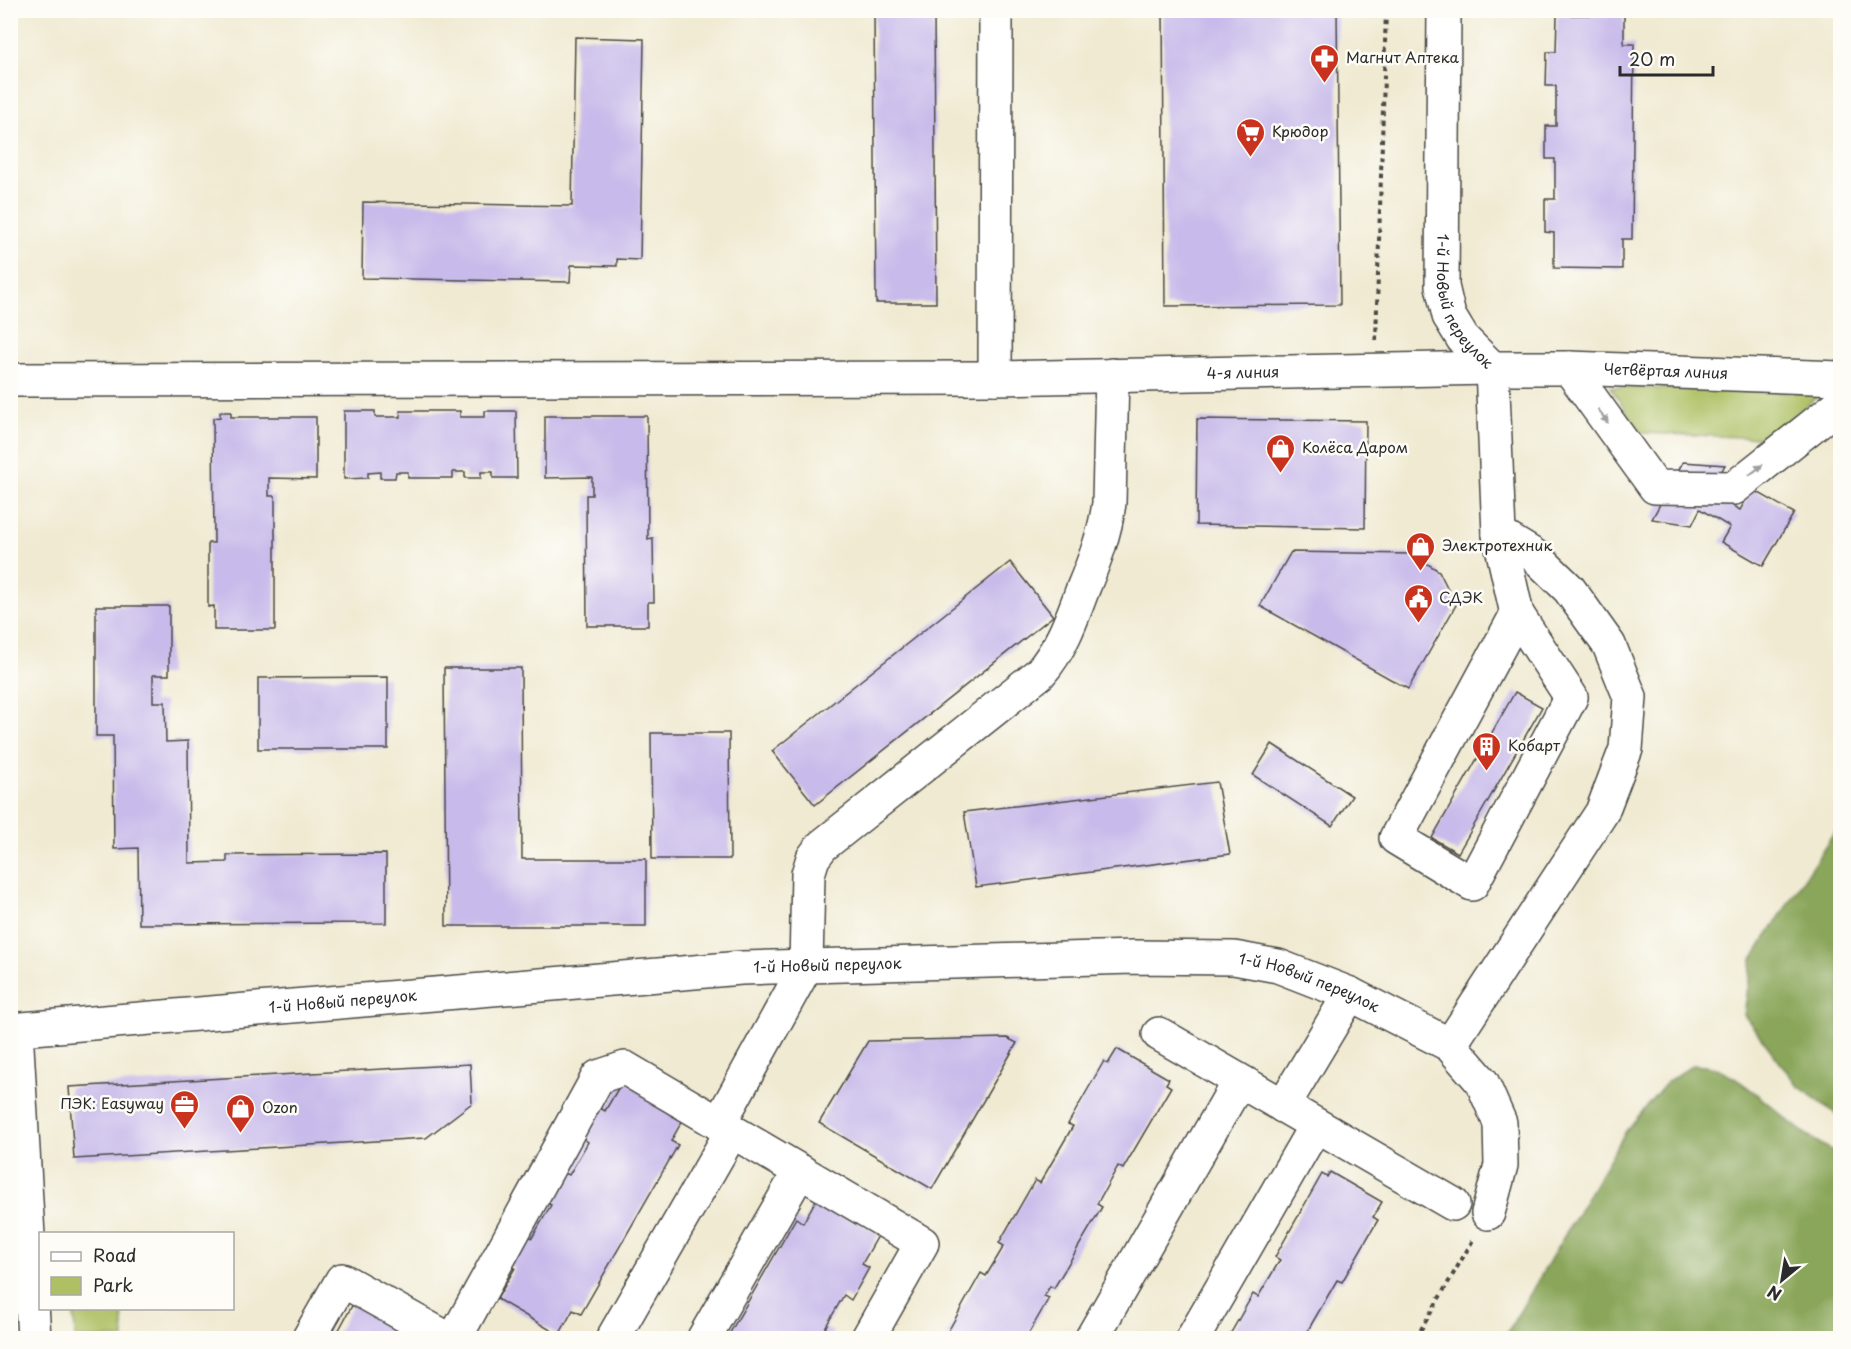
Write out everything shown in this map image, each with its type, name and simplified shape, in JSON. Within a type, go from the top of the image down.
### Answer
[{"type":"street","points":[[995,378],[996,10]]},
{"type":"street","name":"1-й Новый переулок","points":[[1444,10],[1442,286],[1449,316],[1464,339],[1492,368],[1499,534],[1517,614]]},
{"type":"street","name":"4-я линия","points":[[10,380],[995,378],[1492,368]]},
{"type":"street","name":"Четвёртая линия","points":[[1492,368],[1569,368],[1840,378]]},
{"type":"street","points":[[1569,368],[1655,487],[1734,488],[1840,404]]},
{"type":"street","points":[[613,1338],[725,1127],[806,966],[808,874],[813,858],[822,846],[1040,673],[1053,658],[1063,639],[1107,524],[1112,375]]},
{"type":"street","points":[[1488,1213],[1502,1165],[1500,1123],[1482,1082],[1450,1045],[1602,812],[1626,749],[1630,696],[1609,645],[1569,590],[1535,556],[1499,534]]},
{"type":"street","points":[[1517,614],[1571,697],[1472,884],[1396,838],[1517,614]]},
{"type":"street","name":"1-й Новый переулок","points":[[13,1030],[741,968],[1134,957],[1234,958],[1278,966],[1350,994],[1450,1045]]},
{"type":"street","points":[[1283,1106],[1350,994]]},
{"type":"street","points":[[13,1030],[34,1338]]},
{"type":"street","points":[[1159,1034],[1453,1204]]},
{"type":"street","points":[[455,1338],[598,1077],[625,1068],[922,1243],[868,1338]]},
{"type":"street","points":[[1092,1338],[1239,1081]]},
{"type":"street","points":[[1193,1338],[1316,1125]]},
{"type":"street","points":[[704,1338],[800,1172]]},
{"type":"street","points":[[309,1338],[342,1280],[446,1338]]},
{"type":"path","points":[[1376,370],[1386,10]]},
{"type":"path","points":[[1416,1338],[1488,1213]]},
{"type":"green space","points":[[1610,387],[1823,393],[1764,438],[1641,433]]},
{"type":"green space","points":[[1840,824],[1840,1117],[1797,1085],[1744,1015],[1752,959]]},
{"type":"green space","points":[[1693,1065],[1718,1069],[1737,1079],[1808,1136],[1840,1154],[1840,1338],[1504,1338],[1626,1131],[1668,1081]]},
{"type":"green space","points":[[74,1310],[122,1310],[124,1338],[75,1338]]},
{"type":"building","points":[[874,10],[934,10],[936,303],[876,303]]},
{"type":"building","name":"Крюдор","points":[[1163,10],[1337,10],[1340,305],[1165,306]]},
{"type":"building","points":[[1557,15],[1624,15],[1624,44],[1634,44],[1632,239],[1622,239],[1622,269],[1554,268],[1554,233],[1545,232],[1545,199],[1555,199],[1555,159],[1546,159],[1546,126],[1556,126],[1556,86],[1546,86],[1547,52],[1556,52]]},
{"type":"building","points":[[575,37],[644,39],[640,260],[617,259],[617,266],[571,265],[570,282],[362,278],[363,202],[572,206]]},
{"type":"building","points":[[344,411],[375,411],[375,417],[401,417],[400,411],[460,411],[460,417],[485,417],[485,411],[516,411],[517,478],[493,478],[493,472],[481,472],[481,478],[465,478],[465,472],[453,472],[453,478],[408,478],[408,472],[396,472],[395,478],[380,478],[380,472],[368,473],[368,478],[344,479]]},
{"type":"building","points":[[220,412],[231,412],[231,417],[316,417],[316,479],[269,478],[269,496],[275,496],[275,630],[214,630],[214,606],[208,607],[208,543],[214,543],[213,418],[220,417]]},
{"type":"building","points":[[545,416],[647,416],[648,539],[653,538],[654,602],[648,602],[648,626],[587,626],[586,495],[592,495],[592,477],[545,478]]},
{"type":"building","name":"Колёса Даром","points":[[1197,419],[1366,421],[1365,528],[1196,525]]},
{"type":"building","points":[[1683,462],[1725,465],[1709,493],[1740,510],[1752,489],[1794,513],[1763,566],[1721,542],[1730,527],[1700,509],[1692,525],[1652,519]]},
{"type":"building","points":[[1291,552],[1412,554],[1439,571],[1456,605],[1408,689],[1260,606]]},
{"type":"building","points":[[1010,562],[1053,616],[815,805],[772,751]]},
{"type":"building","points":[[96,606],[169,606],[169,675],[153,675],[153,702],[165,702],[166,742],[188,741],[189,863],[227,862],[227,855],[386,854],[386,923],[139,924],[138,848],[114,849],[113,736],[96,736]]},
{"type":"building","points":[[444,668],[521,668],[522,859],[646,859],[646,926],[446,926]]},
{"type":"building","points":[[388,677],[388,749],[258,749],[258,678]]},
{"type":"building","name":"Кобарт","points":[[1515,692],[1542,707],[1458,853],[1432,838]]},
{"type":"building","points":[[651,733],[729,733],[730,859],[652,859]]},
{"type":"building","points":[[1272,744],[1352,796],[1332,826],[1253,775]]},
{"type":"building","points":[[1217,782],[1230,854],[976,887],[964,812]]},
{"type":"building","points":[[1007,1038],[1017,1043],[932,1189],[819,1123],[868,1041]]},
{"type":"building","points":[[1117,1049],[1169,1079],[1166,1084],[1171,1087],[1123,1169],[1118,1166],[1097,1204],[1102,1207],[1054,1288],[1050,1286],[1044,1296],[1049,1298],[1026,1338],[951,1338],[946,1335],[981,1273],[986,1276],[1004,1246],[999,1243],[1035,1180],[1040,1183],[1073,1126],[1068,1124],[1104,1061],[1108,1064]]},
{"type":"building","points":[[470,1064],[472,1103],[426,1138],[74,1159],[69,1087]]},
{"type":"building","points":[[623,1080],[685,1116],[671,1141],[678,1145],[581,1314],[573,1310],[559,1335],[497,1299],[515,1268],[508,1264],[525,1234],[532,1238],[551,1205],[544,1201],[561,1171],[569,1175],[588,1142],[581,1137],[598,1107],[605,1111]]},
{"type":"building","points":[[1330,1172],[1382,1202],[1373,1217],[1378,1220],[1342,1282],[1337,1280],[1304,1337],[1307,1338],[1228,1338],[1253,1294],[1258,1297],[1280,1260],[1275,1257],[1322,1174],[1327,1177]]},
{"type":"building","points":[[817,1198],[879,1234],[862,1264],[869,1268],[851,1300],[844,1295],[825,1328],[833,1332],[829,1338],[727,1338],[796,1218],[803,1223]]},
{"type":"building","points":[[353,1304],[413,1338],[324,1338],[328,1331],[336,1335]]},
{"type":"place","name":"Магнит Аптека","points":[[1325,84]]},
{"type":"place","name":"Крюдор","points":[[1251,158]]},
{"type":"place","name":"Колёса Даром","points":[[1281,474]]},
{"type":"place","name":"Электротехник","points":[[1421,572]]},
{"type":"place","name":"СДЭК","points":[[1418,624]]},
{"type":"place","name":"Кобарт","points":[[1487,772]]},
{"type":"place","name":"ПЭК: Easyway","points":[[185,1130]]},
{"type":"place","name":"Ozon","points":[[241,1134]]}]
